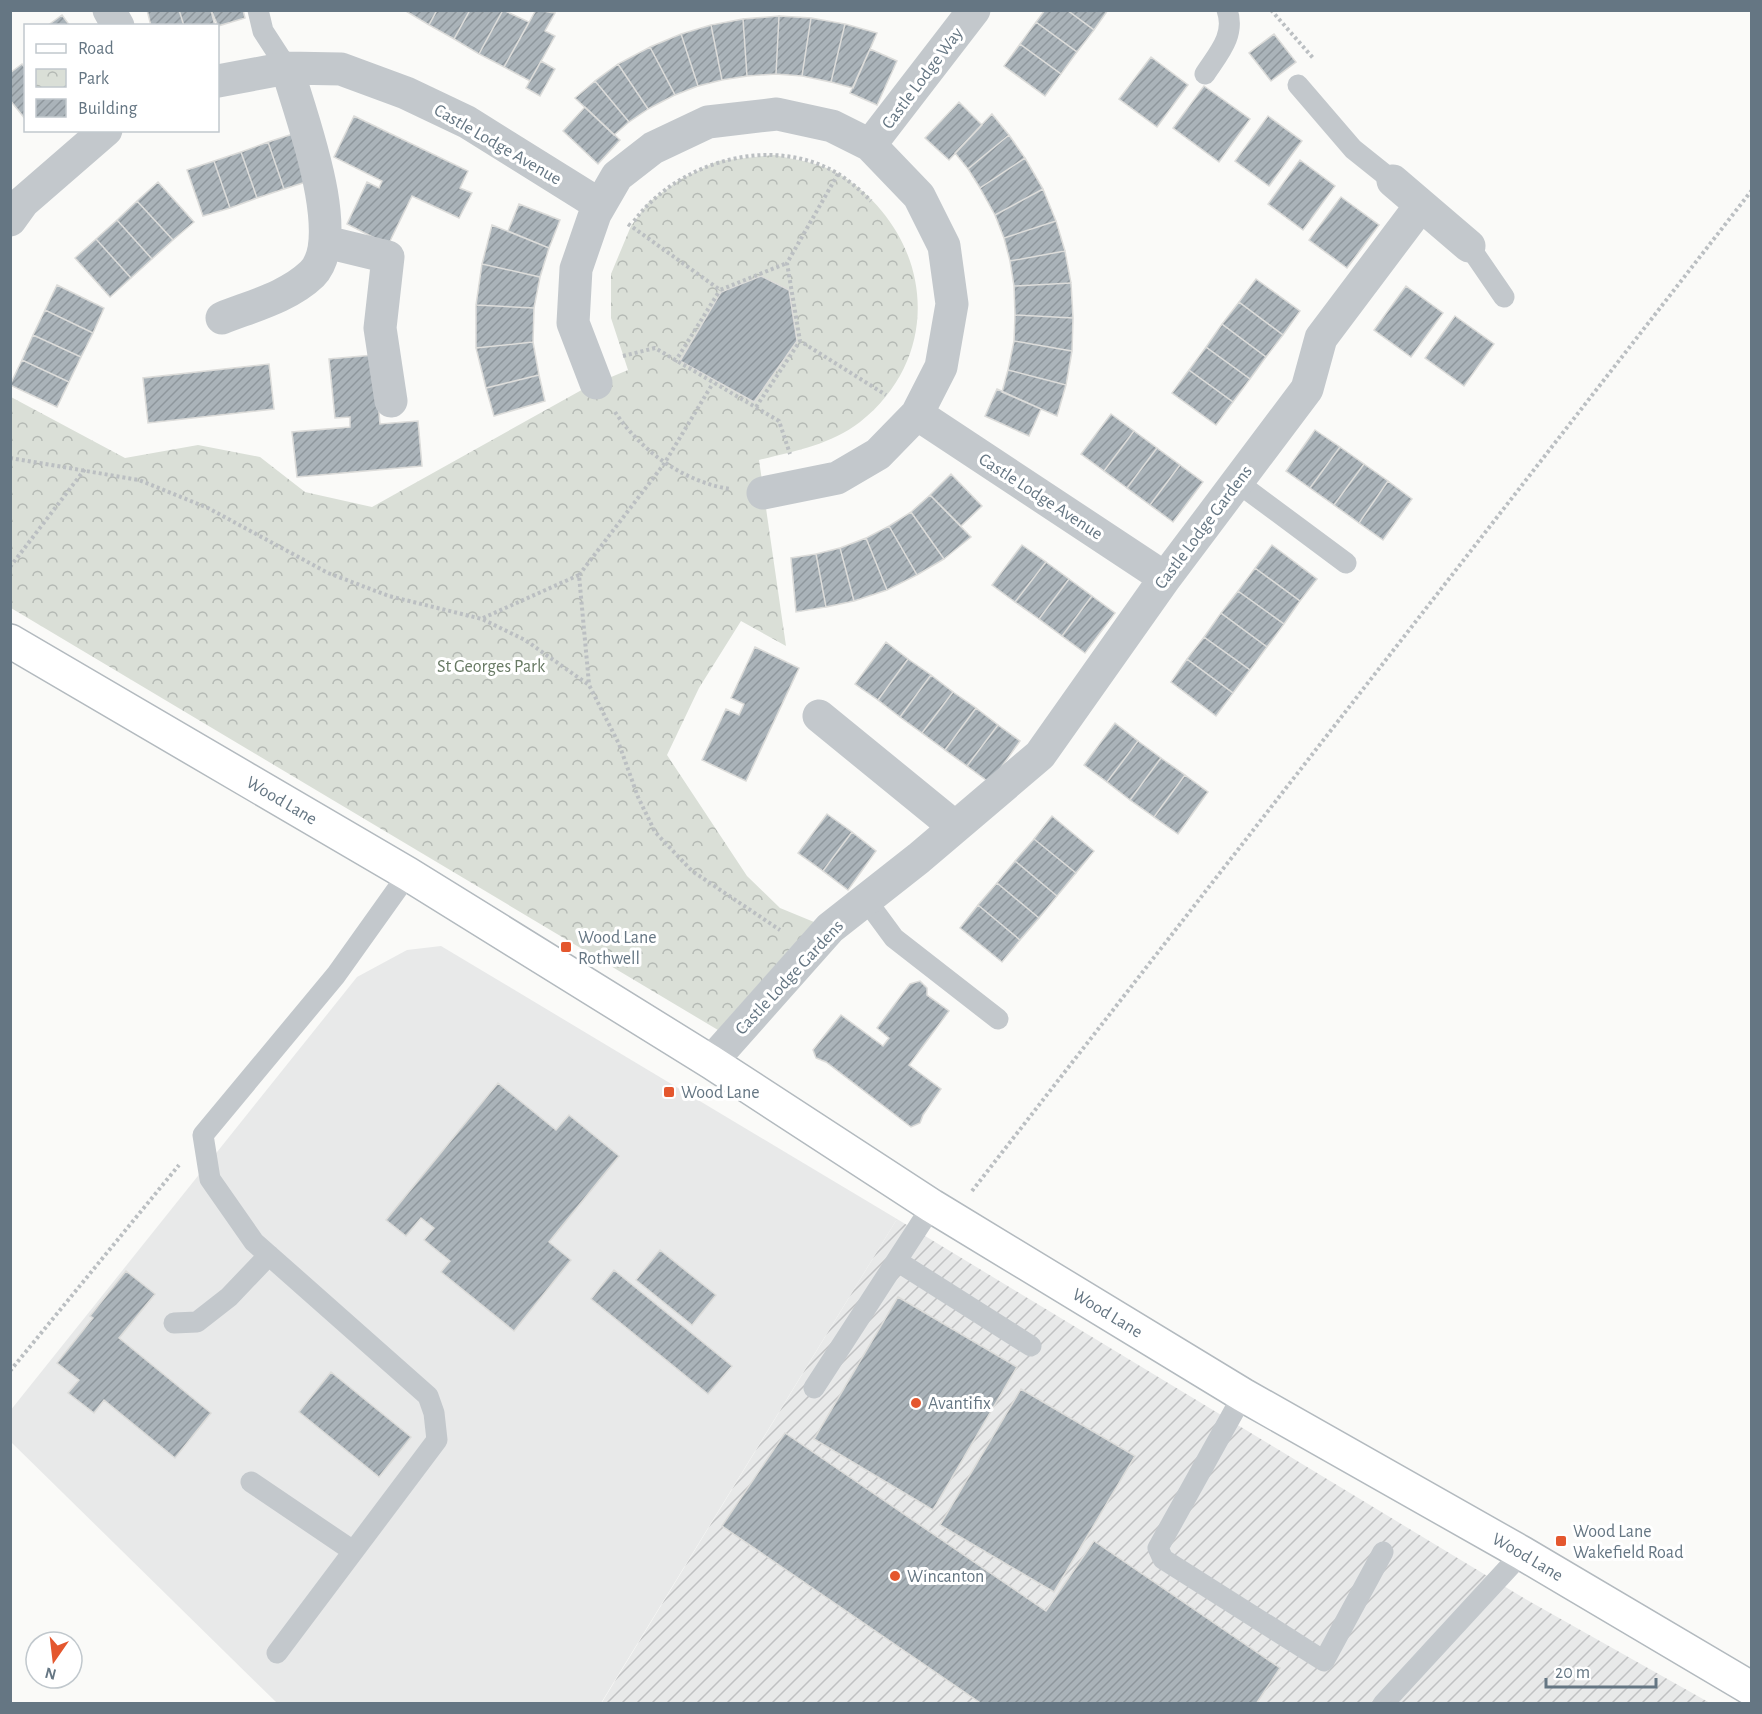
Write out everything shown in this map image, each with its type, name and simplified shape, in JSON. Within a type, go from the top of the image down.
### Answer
[{"type":"street","points":[[109,10],[117,24]]},
{"type":"street","name":"Castle Lodge Way","points":[[864,143],[974,10]]},
{"type":"street","points":[[222,318],[284,294],[313,273],[326,242],[324,198],[287,68]]},
{"type":"street","name":"Castle Lodge Avenue","points":[[219,81],[287,68],[341,69],[406,93],[467,122],[600,205]]},
{"type":"street","points":[[593,375],[573,323],[576,269],[600,205],[617,176],[653,148],[708,122],[777,114],[832,126],[864,143],[919,196],[944,246],[952,304],[941,368],[917,414],[878,454],[837,478],[764,493]]},
{"type":"street","points":[[10,220],[23,201],[104,132]]},
{"type":"street","points":[[1393,181],[1469,246]]},
{"type":"street","name":"Castle Lodge Gardens","points":[[711,1062],[830,928],[1040,755],[1165,578],[1307,389],[1321,338],[1421,205]]},
{"type":"street","points":[[326,242],[388,257],[380,328],[391,401]]},
{"type":"street","name":"Castle Lodge Avenue","points":[[917,414],[1165,578]]},
{"type":"street","name":"Wood Lane","points":[[10,641],[408,874],[711,1062],[942,1211],[1243,1395],[1522,1553],[1752,1689]]},
{"type":"street","points":[[819,716],[955,827]]},
{"type":"lane","points":[[258,10],[263,31],[287,68]]},
{"type":"lane","points":[[1205,74],[1229,37],[1230,20],[1227,10]]},
{"type":"lane","points":[[1298,85],[1353,149],[1393,181]]},
{"type":"lane","points":[[1469,246],[1504,297]]},
{"type":"lane","points":[[1237,482],[1346,563]]},
{"type":"lane","points":[[277,1653],[437,1440],[434,1413],[428,1396],[254,1242],[210,1179],[203,1134],[336,975],[408,874]]},
{"type":"lane","points":[[866,900],[894,938],[998,1019]]},
{"type":"lane","points":[[814,1388],[897,1261],[942,1211]]},
{"type":"lane","points":[[174,1323],[197,1322],[229,1297],[269,1255]]},
{"type":"lane","points":[[897,1261],[1031,1346]]},
{"type":"lane","points":[[1243,1395],[1158,1548],[1163,1559],[1324,1661],[1383,1552]]},
{"type":"lane","points":[[251,1482],[354,1551]]},
{"type":"lane","points":[[1383,1704],[1522,1553]]},
{"type":"path","points":[[675,362],[720,290],[787,263],[838,174],[864,143]]},
{"type":"path","points":[[626,234],[648,202],[679,180],[718,161],[774,155],[821,165],[838,174],[872,202]]},
{"type":"path","points":[[942,1211],[1752,190]]},
{"type":"path","points":[[600,205],[720,290]]},
{"type":"path","points":[[756,407],[800,341],[787,263]]},
{"type":"path","points":[[800,341],[888,396]]},
{"type":"path","points":[[593,375],[628,370],[620,347]]},
{"type":"path","points":[[593,375],[624,356],[654,348],[779,422],[801,486]]},
{"type":"path","points":[[593,375],[622,424],[664,464],[709,486],[764,493]]},
{"type":"path","points":[[482,619],[579,575],[664,464],[713,383]]},
{"type":"path","points":[[881,403],[894,386]]},
{"type":"path","points":[[780,455],[801,450]]},
{"type":"path","points":[[10,458],[139,480],[208,508],[328,573],[389,596],[482,619],[525,640],[589,685]]},
{"type":"path","points":[[10,567],[85,469]]},
{"type":"path","points":[[579,575],[589,685],[619,744],[638,797],[655,832],[692,871],[810,951]]},
{"type":"path","points":[[10,1371],[203,1134]]},
{"type":"shaded area","points":[[441,946],[897,1219],[601,1703],[277,1703],[11,1442],[10,1411],[357,977],[407,950]]},
{"type":"shaded area","points":[[897,1219],[1522,1597],[1710,1703],[601,1704]]},
{"type":"green space","name":"St Georges Park","points":[[774,155],[831,170],[870,198],[893,227],[909,259],[917,293],[916,328],[907,362],[888,394],[860,422],[824,442],[759,460],[786,646],[741,621],[699,688],[667,755],[747,876],[780,908],[814,922],[718,1030],[11,608],[11,397],[125,458],[198,445],[260,457],[305,492],[372,507],[587,387],[628,370],[611,318],[611,274],[631,226],[648,203],[679,180],[718,161]]},
{"type":"building","points":[[147,10],[179,10],[183,24],[150,24]]},
{"type":"building","points":[[179,10],[211,10],[214,24],[183,24]]},
{"type":"building","points":[[211,10],[243,10],[245,18],[219,26]]},
{"type":"building","points":[[404,10],[437,10],[429,25]]},
{"type":"building","points":[[437,10],[470,10],[454,39],[429,25]]},
{"type":"building","points":[[470,10],[503,10],[479,54],[454,39]]},
{"type":"building","points":[[503,10],[529,22],[504,67],[479,54]]},
{"type":"building","points":[[536,10],[555,13],[545,31],[555,36],[530,81],[504,67]]},
{"type":"building","points":[[1045,10],[1067,10],[1094,30],[1077,52],[1036,22]]},
{"type":"building","points":[[1067,10],[1108,10],[1094,30]]},
{"type":"building","points":[[62,15],[69,24],[50,24]]},
{"type":"building","points":[[779,16],[776,74],[747,76],[743,19]]},
{"type":"building","points":[[779,16],[811,18],[802,76],[776,74]]},
{"type":"building","points":[[811,18],[845,24],[831,82],[802,76]]},
{"type":"building","points":[[743,19],[747,76],[722,80],[711,25]]},
{"type":"building","points":[[1036,22],[1077,52],[1061,74],[1020,44]]},
{"type":"building","points":[[845,24],[877,33],[853,88],[831,82]]},
{"type":"building","points":[[711,25],[722,80],[698,86],[681,34]]},
{"type":"building","points":[[681,34],[698,86],[675,95],[650,47]]},
{"type":"building","points":[[1274,34],[1296,62],[1271,81],[1249,53]]},
{"type":"building","points":[[1020,44],[1061,74],[1045,96],[1004,66]]},
{"type":"building","points":[[650,47],[675,95],[648,109],[618,64]]},
{"type":"building","points":[[870,49],[897,61],[877,105],[850,93]]},
{"type":"building","points":[[1151,57],[1188,85],[1157,127],[1119,99]]},
{"type":"building","points":[[541,61],[555,69],[540,96],[526,88]]},
{"type":"building","points":[[22,64],[24,66],[24,118],[10,100],[10,73]]},
{"type":"building","points":[[618,64],[648,109],[629,122],[595,81]]},
{"type":"building","points":[[595,81],[629,122],[614,135],[575,98]]},
{"type":"building","points":[[1204,86],[1250,119],[1219,162],[1173,128]]},
{"type":"building","points":[[959,102],[982,125],[949,160],[925,138]]},
{"type":"building","points":[[585,107],[620,140],[598,164],[563,131]]},
{"type":"building","points":[[992,114],[1009,135],[968,169],[955,153]]},
{"type":"building","points":[[354,116],[468,171],[460,188],[472,193],[459,218],[412,196],[388,245],[347,224],[367,182],[379,188],[382,181],[334,157]]},
{"type":"building","points":[[1268,116],[1302,141],[1269,186],[1235,161]]},
{"type":"building","points":[[296,133],[312,180],[284,189],[268,142]]},
{"type":"building","points":[[1009,135],[1025,158],[980,188],[968,169]]},
{"type":"building","points":[[268,142],[284,189],[257,198],[241,152]]},
{"type":"building","points":[[241,152],[257,198],[230,208],[214,161]]},
{"type":"building","points":[[1025,158],[1043,189],[995,215],[980,188]]},
{"type":"building","points":[[1300,160],[1335,186],[1303,230],[1268,204]]},
{"type":"building","points":[[214,161],[230,208],[203,216],[187,170]]},
{"type":"building","points":[[158,182],[194,222],[173,240],[137,201]]},
{"type":"building","points":[[1043,189],[1056,221],[1004,238],[995,215]]},
{"type":"building","points":[[1341,197],[1379,225],[1347,268],[1309,240]]},
{"type":"building","points":[[137,201],[173,240],[152,259],[117,220]]},
{"type":"building","points":[[519,204],[560,220],[549,248],[508,231]]},
{"type":"building","points":[[117,220],[152,259],[131,278],[96,239]]},
{"type":"building","points":[[1056,221],[1065,251],[1010,261],[1004,238]]},
{"type":"building","points":[[492,225],[549,248],[540,277],[482,264]]},
{"type":"building","points":[[96,239],[131,278],[110,297],[75,258]]},
{"type":"building","points":[[1065,251],[1071,283],[1014,286],[1010,261]]},
{"type":"building","points":[[482,264],[540,277],[534,308],[476,305]]},
{"type":"building","points":[[761,276],[789,290],[797,341],[754,402],[680,361],[721,292]]},
{"type":"building","points":[[1256,279],[1300,311],[1283,335],[1239,302]]},
{"type":"building","points":[[1071,283],[1073,318],[1015,315],[1014,286]]},
{"type":"building","points":[[57,285],[104,308],[93,333],[45,310]]},
{"type":"building","points":[[1406,286],[1443,313],[1411,357],[1374,330]]},
{"type":"building","points":[[1239,302],[1283,335],[1266,357],[1222,324]]},
{"type":"building","points":[[476,305],[534,308],[533,342],[476,348]]},
{"type":"building","points":[[45,310],[93,333],[81,357],[33,335]]},
{"type":"building","points":[[1015,315],[1073,318],[1072,351],[1014,341]]},
{"type":"building","points":[[1455,316],[1494,344],[1464,386],[1425,358]]},
{"type":"building","points":[[1222,324],[1266,357],[1250,379],[1206,347]]},
{"type":"building","points":[[33,335],[81,357],[69,382],[22,360]]},
{"type":"building","points":[[1014,341],[1072,351],[1066,385],[1008,370]]},
{"type":"building","points":[[533,342],[539,375],[486,388],[476,348]]},
{"type":"building","points":[[1206,347],[1250,379],[1233,402],[1189,370]]},
{"type":"building","points":[[374,355],[380,424],[418,421],[422,466],[297,477],[292,432],[350,427],[350,417],[335,418],[329,359]]},
{"type":"building","points":[[22,360],[69,382],[57,407],[10,385]]},
{"type":"building","points":[[269,364],[274,409],[148,423],[143,378]]},
{"type":"building","points":[[1008,370],[1066,385],[1057,416],[1002,392]]},
{"type":"building","points":[[1189,370],[1233,402],[1216,425],[1172,393]]},
{"type":"building","points":[[539,375],[545,401],[494,416],[486,388]]},
{"type":"building","points":[[997,389],[1041,409],[1029,436],[985,416]]},
{"type":"building","points":[[1111,414],[1134,431],[1104,471],[1081,454]]},
{"type":"building","points":[[1315,430],[1340,447],[1310,488],[1286,471]]},
{"type":"building","points":[[1134,431],[1157,448],[1127,488],[1104,471]]},
{"type":"building","points":[[1340,447],[1364,464],[1334,505],[1310,488]]},
{"type":"building","points":[[1157,448],[1180,465],[1150,505],[1127,488]]},
{"type":"building","points":[[1364,464],[1388,481],[1359,523],[1334,505]]},
{"type":"building","points":[[1180,465],[1203,482],[1173,522],[1150,505]]},
{"type":"building","points":[[951,474],[982,506],[961,526],[930,495]]},
{"type":"building","points":[[1388,481],[1412,499],[1383,540],[1359,523]]},
{"type":"building","points":[[930,495],[971,537],[944,559],[911,512]]},
{"type":"building","points":[[911,512],[944,559],[917,575],[889,526]]},
{"type":"building","points":[[889,526],[917,575],[887,590],[866,538]]},
{"type":"building","points":[[866,538],[887,590],[854,601],[840,548]]},
{"type":"building","points":[[1022,545],[1046,562],[1015,602],[992,585]]},
{"type":"building","points":[[1272,545],[1317,579],[1300,601],[1255,568]]},
{"type":"building","points":[[840,548],[854,601],[826,607],[816,554]]},
{"type":"building","points":[[816,554],[826,607],[796,612],[791,558]]},
{"type":"building","points":[[1046,562],[1069,579],[1039,619],[1015,602]]},
{"type":"building","points":[[1255,568],[1300,601],[1284,624],[1238,591]]},
{"type":"building","points":[[1069,579],[1092,596],[1062,636],[1039,619]]},
{"type":"building","points":[[1238,591],[1284,624],[1267,647],[1221,613]]},
{"type":"building","points":[[1092,596],[1115,613],[1085,653],[1062,636]]},
{"type":"building","points":[[1221,613],[1267,647],[1250,670],[1204,637]]},
{"type":"building","points":[[1204,637],[1250,670],[1233,693],[1187,659]]},
{"type":"building","points":[[886,642],[908,659],[878,700],[855,684]]},
{"type":"building","points":[[755,647],[799,668],[746,781],[702,760],[726,709],[739,715],[744,704],[731,698]]},
{"type":"building","points":[[908,659],[931,675],[900,717],[878,700]]},
{"type":"building","points":[[1187,659],[1233,693],[1216,716],[1171,682]]},
{"type":"building","points":[[931,675],[953,692],[922,733],[900,717]]},
{"type":"building","points":[[953,692],[976,708],[945,750],[922,733]]},
{"type":"building","points":[[976,708],[998,725],[967,766],[945,750]]},
{"type":"building","points":[[1115,723],[1138,741],[1107,782],[1084,765]]},
{"type":"building","points":[[998,725],[1020,741],[990,783],[967,766]]},
{"type":"building","points":[[1138,741],[1161,758],[1130,800],[1107,782]]},
{"type":"building","points":[[1161,758],[1185,775],[1154,817],[1130,800]]},
{"type":"building","points":[[1185,775],[1208,792],[1178,834],[1154,817]]},
{"type":"building","points":[[827,814],[852,832],[823,871],[798,853]]},
{"type":"building","points":[[1052,816],[1094,851],[1076,873],[1034,839]]},
{"type":"building","points":[[852,832],[876,851],[848,890],[823,871]]},
{"type":"building","points":[[1034,839],[1076,873],[1057,896],[1015,861]]},
{"type":"building","points":[[1015,861],[1057,896],[1039,918],[997,883]]},
{"type":"building","points":[[997,883],[1039,918],[1020,940],[978,905]]},
{"type":"building","points":[[978,905],[1020,940],[1002,962],[960,928]]},
{"type":"building","points":[[920,981],[927,988],[927,995],[949,1011],[909,1065],[941,1089],[920,1123],[911,1127],[826,1062],[816,1058],[813,1050],[841,1015],[883,1046],[889,1038],[877,1028],[910,984]]},
{"type":"building","points":[[498,1083],[556,1130],[569,1115],[619,1156],[549,1242],[571,1260],[514,1331],[441,1272],[450,1261],[424,1240],[434,1228],[421,1218],[406,1236],[386,1220]]},
{"type":"building","points":[[660,1250],[716,1295],[692,1325],[636,1280]]},
{"type":"building","points":[[614,1270],[732,1366],[708,1394],[591,1299]]},
{"type":"building","points":[[126,1271],[155,1294],[119,1338],[211,1413],[175,1458],[104,1400],[94,1413],[68,1393],[79,1380],[57,1363],[93,1318],[90,1316]]},
{"type":"building","name":"Avantifix","points":[[898,1297],[1017,1367],[933,1510],[814,1439]]},
{"type":"building","points":[[331,1372],[411,1437],[379,1477],[299,1412]]},
{"type":"building","name":"Wincanton","points":[[1021,1389],[1135,1456],[1054,1592],[940,1525]]},
{"type":"building","name":"Wincanton","points":[[785,1433],[1046,1611],[1094,1541],[1280,1668],[1256,1704],[982,1704],[722,1526]]},
{"type":"place","name":"Wood Lane Rothwell","points":[[566,947]]},
{"type":"place","name":"Wood Lane","points":[[669,1092]]},
{"type":"place","name":"Avantifix","points":[[916,1403]]},
{"type":"place","name":"Wood Lane Wakefield Road","points":[[1561,1541]]},
{"type":"place","name":"Wincanton","points":[[895,1576]]}]
